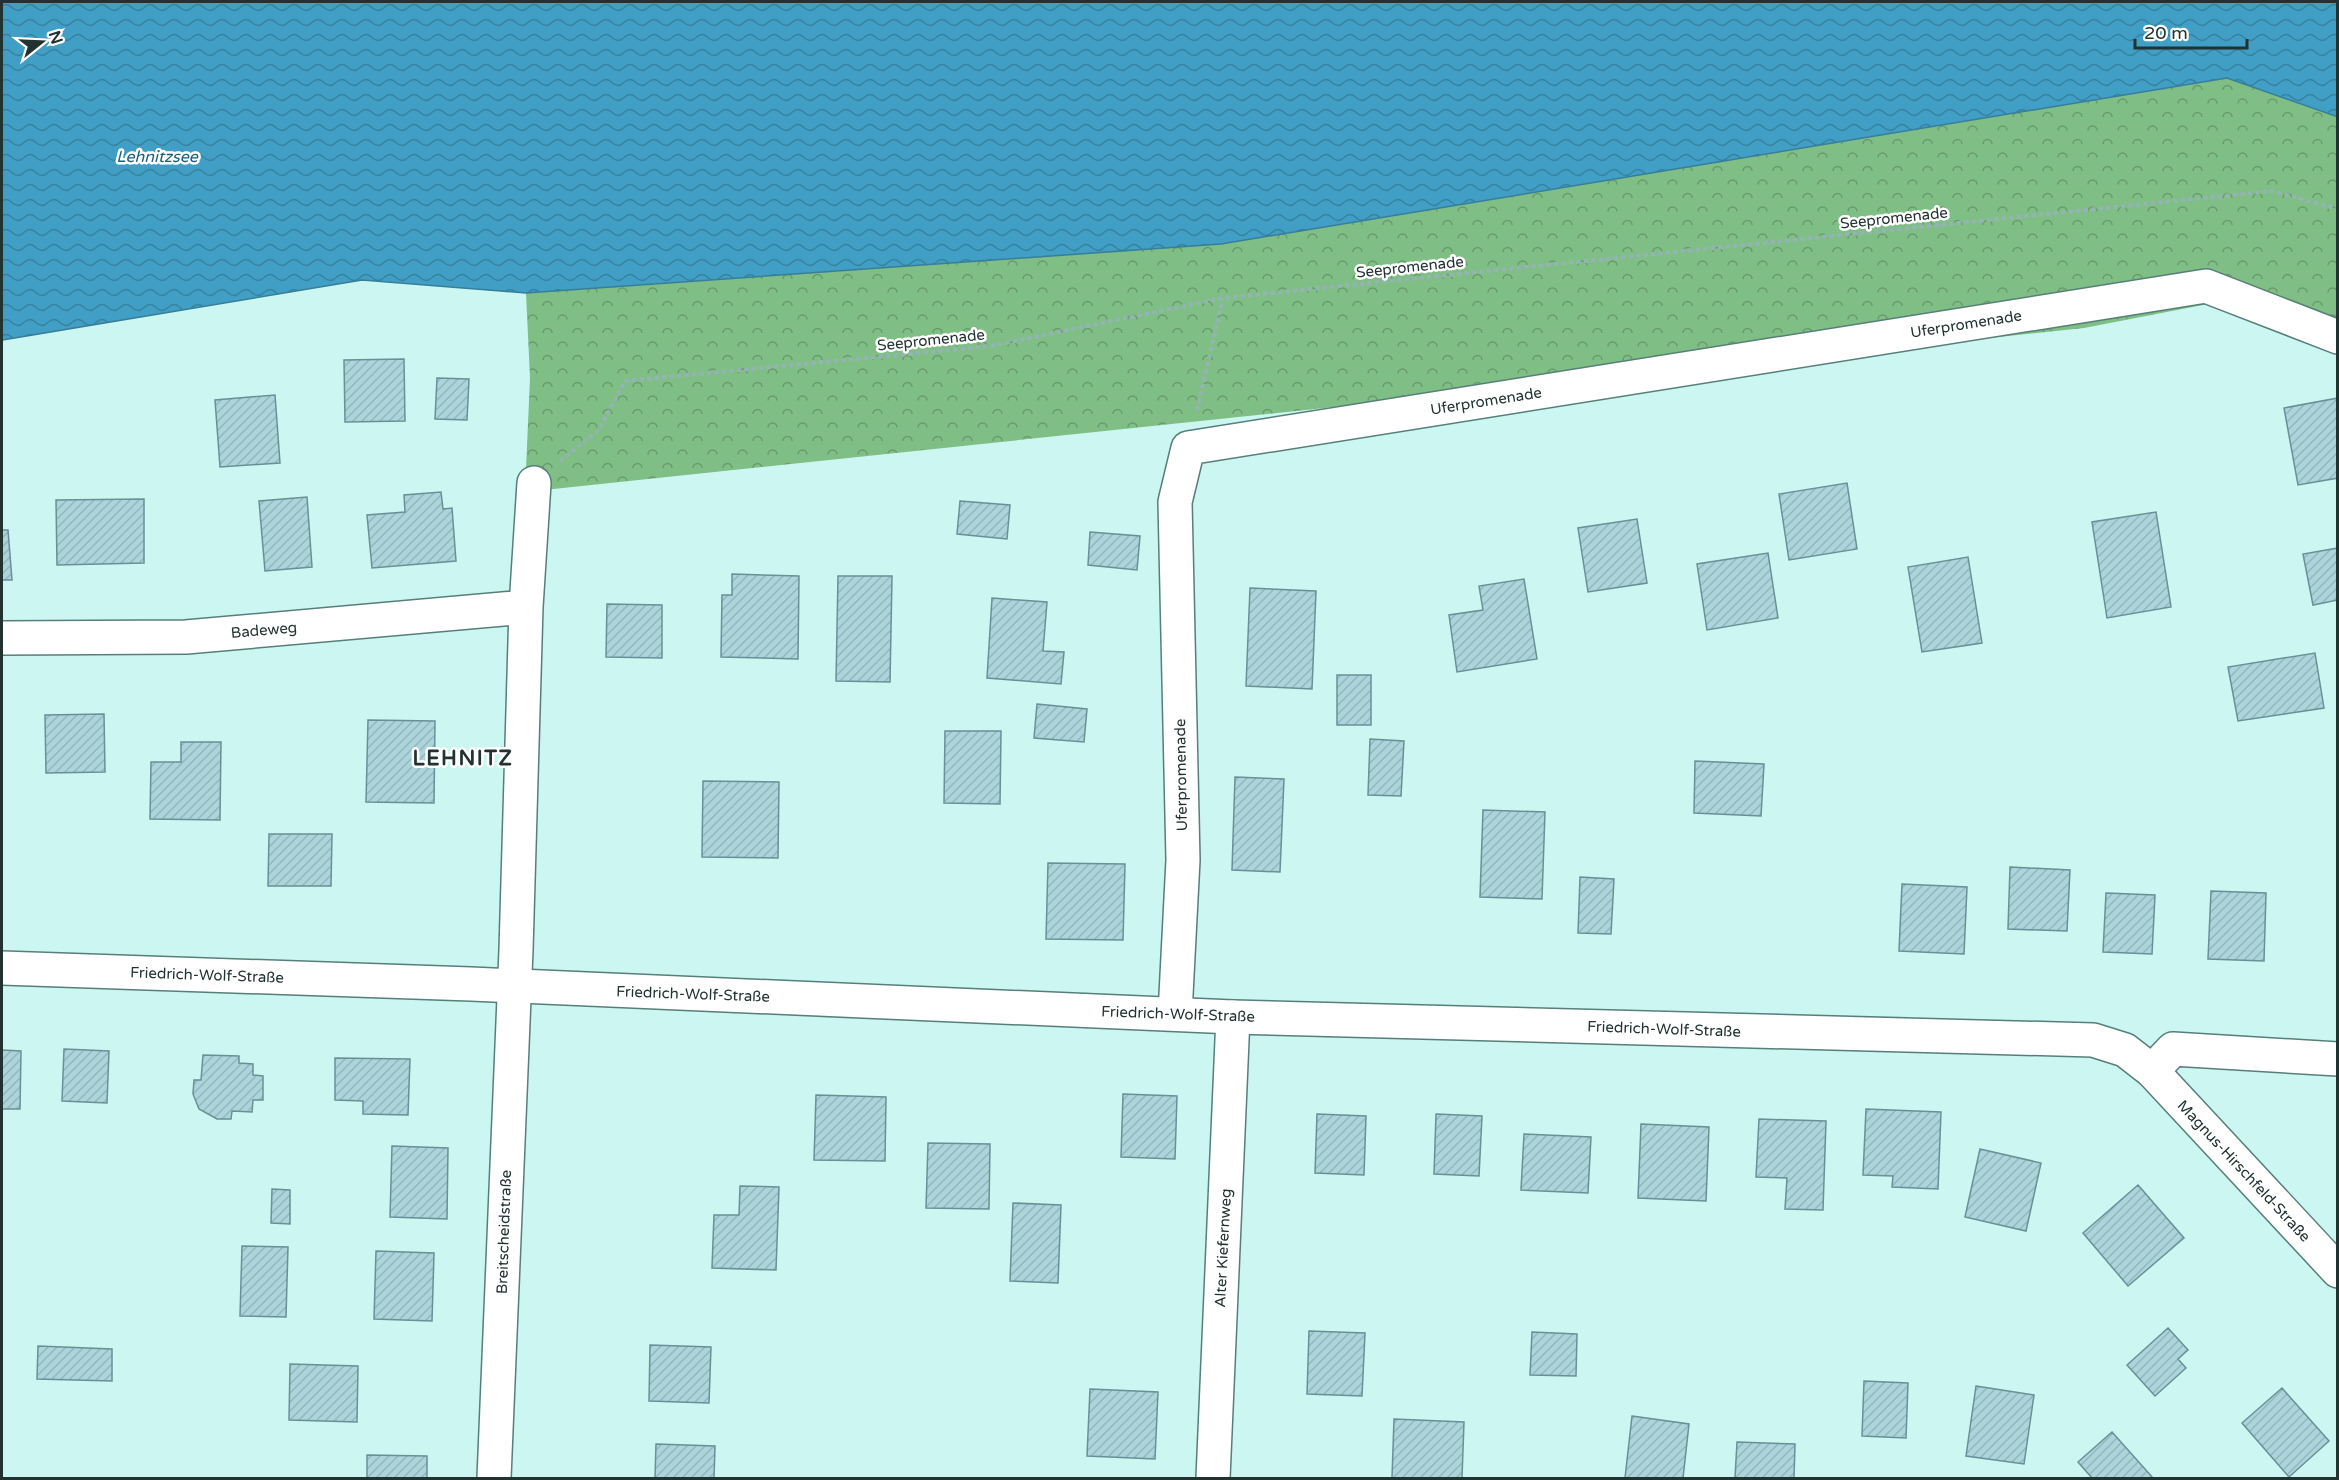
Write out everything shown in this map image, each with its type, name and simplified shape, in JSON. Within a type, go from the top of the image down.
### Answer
[{"type":"street","name":"Uferpromenade","points":[[1175,1014],[1183,860],[1175,502],[1188,448],[2206,286],[2337,337]]},
{"type":"street","points":[[514,986],[526,607],[534,483]]},
{"type":"street","name":"Badeweg","points":[[2,638],[186,637],[526,607]]},
{"type":"street","name":"Friedrich-Wolf-Straße","points":[[2,968],[514,986],[1233,1017],[2093,1040],[2125,1050],[2152,1071]]},
{"type":"street","name":"Breitscheidstraße","points":[[494,1479],[514,986]]},
{"type":"street","name":"Alter Kiefernweg","points":[[1213,1479],[1233,1017]]},
{"type":"street","points":[[2152,1071],[2173,1049],[2337,1059]]},
{"type":"street","name":"Magnus-Hirschfeld-Straße","points":[[2152,1071],[2337,1270]]},
{"type":"path","name":"Seepromenade","points":[[534,483],[599,430],[625,381],[991,346],[1223,298],[2272,192],[2337,209]]},
{"type":"path","points":[[1188,448],[1223,298]]},
{"type":"green space","points":[[2227,78],[2337,117],[2337,349],[2208,304],[2084,328],[525,492],[530,378],[526,293],[1221,244]]},
{"type":"water","name":"Lehnitzsee","points":[[2,2],[2337,2],[2338,117],[2227,78],[1221,244],[526,293],[362,280],[2,340]]},
{"type":"building","points":[[404,359],[405,421],[345,422],[344,360]]},
{"type":"building","points":[[437,378],[469,379],[467,420],[435,419]]},
{"type":"building","points":[[275,395],[280,463],[220,467],[215,400]]},
{"type":"building","points":[[2338,398],[2338,478],[2298,485],[2284,408]]},
{"type":"building","points":[[1847,483],[1857,549],[1789,560],[1779,494]]},
{"type":"building","points":[[441,492],[443,509],[452,508],[456,561],[372,568],[367,515],[405,512],[404,495]]},
{"type":"building","points":[[307,497],[312,567],[265,571],[259,501]]},
{"type":"building","points":[[144,499],[144,563],[57,565],[56,500]]},
{"type":"building","points":[[960,501],[1010,505],[1007,539],[957,534]]},
{"type":"building","points":[[2156,512],[2171,607],[2107,618],[2092,522]]},
{"type":"building","points":[[1637,519],[1647,583],[1588,592],[1578,528]]},
{"type":"building","points":[[2,530],[8,530],[12,580],[2,580]]},
{"type":"building","points":[[1090,532],[1140,536],[1137,570],[1088,565]]},
{"type":"building","points":[[2338,548],[2338,600],[2313,605],[2303,554]]},
{"type":"building","points":[[1768,553],[1778,618],[1707,630],[1697,564]]},
{"type":"building","points":[[1968,557],[1982,643],[1922,652],[1908,567]]},
{"type":"building","points":[[732,574],[799,576],[798,659],[721,657],[722,595],[732,595]]},
{"type":"building","points":[[838,576],[892,576],[890,682],[836,681]]},
{"type":"building","points":[[1524,579],[1537,659],[1457,672],[1449,615],[1483,610],[1479,586]]},
{"type":"building","points":[[1250,588],[1316,591],[1312,689],[1246,686]]},
{"type":"building","points":[[992,598],[1047,602],[1043,651],[1064,652],[1061,684],[987,678]]},
{"type":"building","points":[[607,604],[662,605],[662,658],[606,657]]},
{"type":"building","points":[[2315,653],[2324,708],[2238,721],[2228,667]]},
{"type":"building","points":[[1337,675],[1371,675],[1371,725],[1337,725]]},
{"type":"building","points":[[1037,704],[1087,709],[1084,742],[1034,738]]},
{"type":"building","points":[[104,714],[105,772],[46,773],[45,715]]},
{"type":"building","points":[[368,720],[435,721],[434,803],[366,802]]},
{"type":"building","points":[[945,731],[1001,731],[1000,804],[944,803]]},
{"type":"building","points":[[1370,739],[1404,741],[1401,796],[1368,795]]},
{"type":"building","points":[[181,742],[221,742],[220,820],[150,819],[151,762],[181,762]]},
{"type":"building","points":[[1695,761],[1764,764],[1761,816],[1694,813]]},
{"type":"building","points":[[1235,777],[1284,779],[1280,872],[1232,870]]},
{"type":"building","points":[[703,781],[779,782],[778,858],[702,857]]},
{"type":"building","points":[[1483,810],[1545,812],[1542,899],[1480,897]]},
{"type":"building","points":[[269,834],[332,834],[331,886],[268,886]]},
{"type":"building","points":[[1048,863],[1125,864],[1123,940],[1046,939]]},
{"type":"building","points":[[2010,867],[2070,870],[2067,931],[2008,929]]},
{"type":"building","points":[[1580,877],[1614,879],[1611,934],[1578,933]]},
{"type":"building","points":[[1902,884],[1967,887],[1964,954],[1899,951]]},
{"type":"building","points":[[2211,891],[2266,893],[2264,961],[2208,959]]},
{"type":"building","points":[[2106,893],[2155,895],[2152,954],[2103,952]]},
{"type":"building","points":[[64,1049],[109,1051],[107,1103],[62,1101]]},
{"type":"building","points":[[2,1050],[21,1051],[20,1109],[2,1109]]},
{"type":"building","points":[[203,1055],[239,1056],[239,1063],[253,1064],[253,1075],[263,1076],[263,1100],[253,1100],[252,1112],[232,1111],[231,1119],[217,1119],[199,1109],[193,1094],[194,1080],[201,1080]]},
{"type":"building","points":[[335,1058],[410,1059],[408,1115],[363,1114],[363,1101],[335,1100]]},
{"type":"building","points":[[1123,1094],[1177,1096],[1175,1159],[1121,1157]]},
{"type":"building","points":[[816,1095],[886,1097],[885,1161],[814,1160]]},
{"type":"building","points":[[1866,1109],[1941,1112],[1938,1189],[1892,1187],[1893,1176],[1863,1175]]},
{"type":"building","points":[[1317,1114],[1366,1116],[1364,1175],[1315,1173]]},
{"type":"building","points":[[1436,1114],[1482,1116],[1479,1176],[1434,1174]]},
{"type":"building","points":[[1759,1119],[1826,1121],[1823,1210],[1785,1209],[1787,1178],[1756,1177]]},
{"type":"building","points":[[1641,1124],[1709,1127],[1706,1201],[1638,1198]]},
{"type":"building","points":[[1524,1134],[1591,1137],[1588,1193],[1521,1190]]},
{"type":"building","points":[[928,1143],[990,1144],[989,1209],[926,1208]]},
{"type":"building","points":[[392,1146],[448,1148],[447,1219],[390,1217]]},
{"type":"building","points":[[1980,1149],[2041,1163],[2026,1231],[1965,1217]]},
{"type":"building","points":[[2138,1185],[2184,1238],[2128,1286],[2083,1233]]},
{"type":"building","points":[[740,1186],[779,1187],[776,1270],[712,1268],[714,1215],[739,1215]]},
{"type":"building","points":[[272,1189],[290,1190],[290,1224],[271,1223]]},
{"type":"building","points":[[1013,1203],[1061,1205],[1058,1283],[1010,1281]]},
{"type":"building","points":[[242,1246],[288,1247],[286,1317],[240,1316]]},
{"type":"building","points":[[376,1251],[434,1253],[432,1321],[374,1319]]},
{"type":"building","points":[[2168,1328],[2188,1350],[2178,1359],[2186,1368],[2155,1396],[2127,1365]]},
{"type":"building","points":[[1309,1331],[1365,1333],[1362,1396],[1307,1394]]},
{"type":"building","points":[[1532,1332],[1577,1334],[1576,1376],[1530,1375]]},
{"type":"building","points":[[650,1345],[711,1347],[709,1403],[649,1401]]},
{"type":"building","points":[[38,1346],[112,1349],[112,1381],[37,1379]]},
{"type":"building","points":[[290,1364],[358,1366],[357,1422],[289,1420]]},
{"type":"building","points":[[1864,1381],[1908,1383],[1906,1438],[1862,1436]]},
{"type":"building","points":[[1976,1386],[2034,1395],[2024,1464],[1966,1456]]},
{"type":"building","points":[[2282,1388],[2329,1441],[2289,1477],[2242,1423]]},
{"type":"building","points":[[1090,1389],[1158,1392],[1155,1459],[1087,1456]]},
{"type":"building","points":[[1632,1416],[1689,1424],[1683,1478],[1625,1478]]},
{"type":"building","points":[[1394,1419],[1464,1422],[1462,1478],[1392,1478]]},
{"type":"building","points":[[2112,1432],[2153,1478],[2092,1478],[2078,1462]]},
{"type":"building","points":[[1737,1442],[1795,1444],[1794,1478],[1735,1478]]},
{"type":"building","points":[[656,1444],[715,1446],[714,1478],[655,1478]]},
{"type":"building","points":[[367,1455],[427,1456],[427,1478],[367,1478]]},
{"type":"district","name":"LEHNITZ","points":[[463,758]]}]
